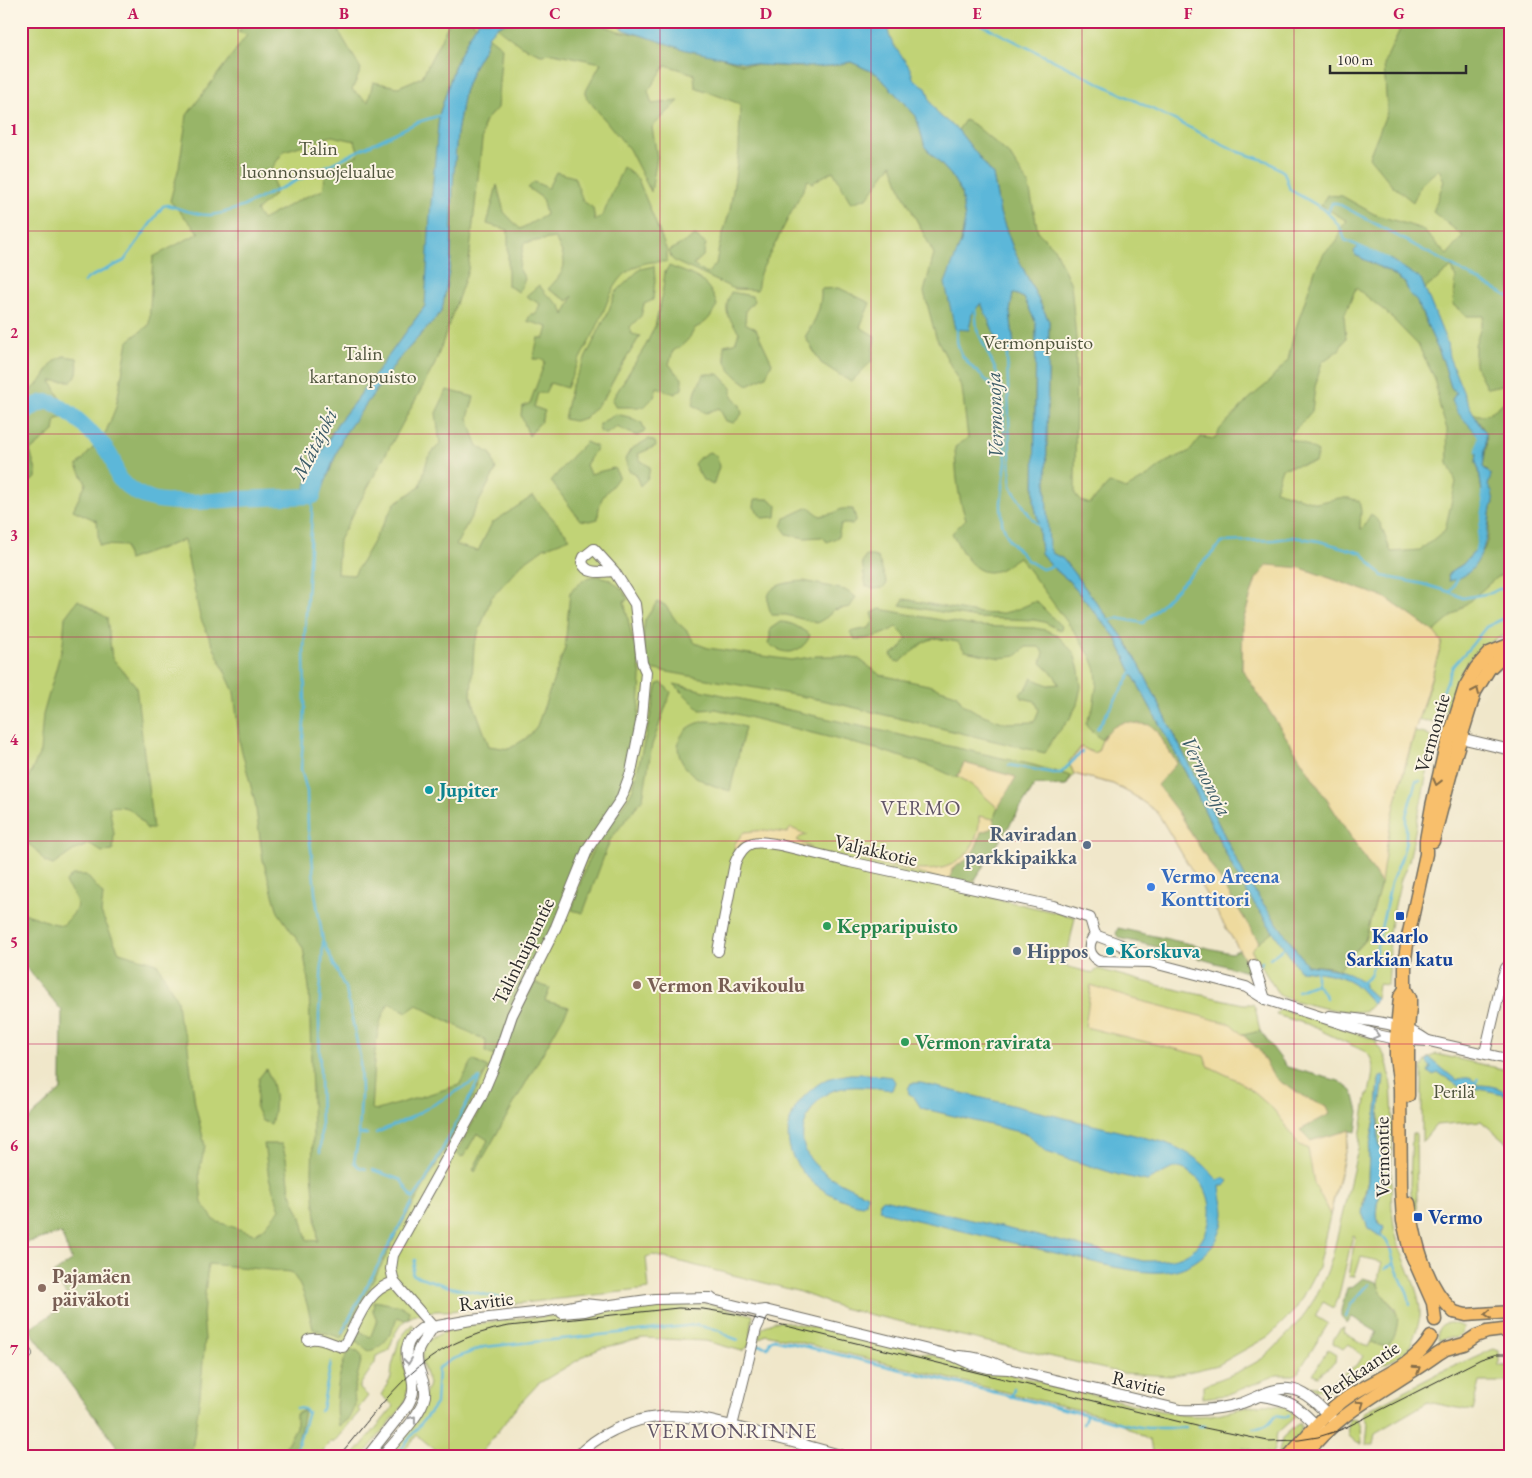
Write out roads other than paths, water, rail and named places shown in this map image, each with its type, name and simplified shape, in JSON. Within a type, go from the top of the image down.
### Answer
[{"type":"main road","name":"Vermontie","points":[[1460,1313],[1446,1304],[1430,1282],[1411,1218],[1408,1197],[1400,997],[1404,989],[1405,959],[1426,854],[1433,842],[1465,687],[1476,668],[1489,653],[1511,644]]},
{"type":"main road","name":"Vermontie","points":[[1455,736],[1482,680],[1489,669],[1511,648]]},
{"type":"main road","name":"Vermontie","points":[[1402,1034],[1396,1056],[1400,1088],[1403,1221],[1410,1251],[1432,1303],[1435,1320]]},
{"type":"main road","points":[[1511,1312],[1460,1313],[1435,1320],[1431,1337],[1433,1342],[1446,1349],[1457,1347],[1487,1332],[1511,1329]]},
{"type":"main road","points":[[1460,1313],[1470,1320],[1472,1325],[1468,1341]]},
{"type":"main road","name":"Perkkaantie","points":[[1304,1457],[1321,1430],[1327,1414],[1347,1397],[1401,1366],[1421,1352],[1431,1337]]},
{"type":"main road","name":"Perkkaantie","points":[[1288,1457],[1321,1430],[1337,1424],[1357,1406],[1446,1349]]},
{"type":"street","name":"Talinhuipuntie","points":[[394,1282],[390,1269],[393,1255],[481,1097],[496,1062],[512,1015],[560,919],[588,848],[621,799],[628,779],[642,717],[646,672],[642,663],[635,604],[614,572]]},
{"type":"street","points":[[1455,736],[1511,750]]},
{"type":"street","name":"Valjakkotie","points":[[718,952],[738,854],[746,845],[757,841],[1053,906],[1090,918],[1095,935]]},
{"type":"street","points":[[1150,962],[1119,944],[1095,935],[1091,941],[1089,949],[1092,956],[1098,961],[1150,962],[1246,987],[1265,998],[1314,1013],[1511,1060]]},
{"type":"street","points":[[1485,1054],[1503,976],[1506,968],[1511,963]]},
{"type":"street","points":[[1254,965],[1265,998]]},
{"type":"street","points":[[308,1340],[316,1338],[343,1347],[370,1298],[380,1288],[394,1282],[433,1327]]},
{"type":"street","name":"Ravitie","points":[[367,1457],[408,1405],[412,1397],[413,1384],[407,1358],[411,1340],[421,1329],[472,1320],[543,1312],[567,1313],[604,1306],[671,1298],[705,1298],[757,1311],[765,1310],[953,1356],[980,1366],[1008,1369],[1181,1410],[1212,1409],[1241,1403],[1277,1389],[1290,1388],[1307,1396],[1337,1424]]},
{"type":"street","points":[[732,1426],[756,1329],[765,1310]]},
{"type":"street","name":"Ravitie","points":[[382,1457],[424,1402],[425,1387],[417,1354],[422,1342],[433,1327]]},
{"type":"street","name":"Ravitie","points":[[1262,1396],[1282,1399],[1291,1403],[1321,1430]]},
{"type":"street","points":[[577,1457],[585,1448],[599,1438],[632,1422],[648,1418],[681,1416],[732,1426],[847,1457]]},
{"type":"water","points":[[479,21],[509,21],[496,27],[488,36],[485,47],[474,66],[464,92],[457,133],[451,260],[442,311],[398,360],[343,436],[320,496],[313,496],[304,490],[314,466],[337,424],[425,306],[430,214],[439,115],[455,65],[469,36]]},
{"type":"water","points":[[611,21],[888,21],[891,39],[909,67],[914,80],[926,87],[931,103],[939,115],[958,130],[993,175],[1000,213],[1013,248],[1049,321],[1046,492],[1049,546],[1052,553],[1063,559],[1126,641],[1247,881],[1307,965],[1337,970],[1358,979],[1376,998],[1373,1004],[1359,988],[1341,977],[1299,970],[1241,884],[1188,777],[1135,679],[1116,638],[1068,580],[1052,567],[1041,553],[1038,520],[1034,503],[1036,323],[1024,298],[1013,293],[1010,312],[1014,345],[1008,356],[998,342],[981,303],[972,314],[969,330],[955,329],[945,283],[961,242],[965,220],[961,192],[951,175],[925,147],[916,116],[877,74],[851,62],[830,66],[807,67],[758,65],[686,50],[625,30]]},
{"type":"water","points":[[1359,246],[1391,260],[1421,279],[1447,343],[1449,357],[1466,399],[1480,426],[1486,432],[1483,467],[1491,475],[1488,486],[1492,491],[1494,503],[1491,507],[1482,553],[1477,563],[1461,578],[1449,581],[1448,574],[1463,564],[1477,549],[1484,506],[1479,470],[1476,462],[1479,436],[1457,412],[1452,400],[1456,393],[1451,387],[1443,361],[1417,302],[1409,293],[1405,283],[1388,271],[1355,255],[1354,251]]},
{"type":"water","points":[[1430,1058],[1456,1080],[1468,1078],[1477,1085],[1491,1086],[1504,1091],[1511,1097],[1511,1109],[1508,1099],[1504,1094],[1474,1088],[1466,1091],[1439,1073],[1432,1075],[1428,1072],[1431,1068],[1426,1061]]},
{"type":"water","points":[[850,1074],[892,1077],[895,1082],[892,1090],[849,1087],[826,1094],[808,1116],[803,1131],[804,1145],[808,1156],[827,1175],[867,1195],[866,1203],[862,1205],[845,1201],[814,1183],[802,1171],[793,1157],[789,1142],[789,1125],[796,1107],[802,1099],[827,1079]]},
{"type":"water","points":[[1384,1076],[1378,1138],[1382,1154],[1383,1174],[1376,1214],[1379,1223],[1384,1226],[1382,1238],[1368,1228],[1362,1213],[1368,1180],[1369,1150],[1377,1109],[1379,1080],[1380,1077]]},
{"type":"water","points":[[911,1083],[921,1083],[1163,1142],[1180,1149],[1204,1165],[1218,1180],[1223,1178],[1229,1181],[1225,1186],[1220,1186],[1224,1213],[1219,1235],[1209,1250],[1194,1262],[1173,1271],[1150,1272],[1114,1267],[883,1212],[879,1206],[880,1201],[883,1199],[1143,1261],[1172,1259],[1188,1253],[1199,1244],[1206,1232],[1210,1218],[1210,1205],[1206,1192],[1199,1180],[1189,1172],[1175,1167],[1147,1181],[1119,1175],[1046,1152],[1027,1134],[921,1108],[914,1097],[909,1094],[908,1089]]},
{"type":"waterway","points":[[974,21],[1239,152],[1267,161],[1284,172],[1290,190],[1316,204],[1330,215],[1341,230],[1345,240],[1388,259]]},
{"type":"waterway","points":[[84,282],[88,278],[124,261],[163,206],[168,205],[206,215],[219,214],[242,207],[418,122],[441,115]]},
{"type":"waterway","points":[[1328,212],[1332,203],[1337,203],[1511,298]]},
{"type":"waterway","points":[[975,307],[977,330],[997,373],[1002,392],[1006,461],[1001,503],[1002,523],[1009,540],[1027,560],[1042,569],[1054,566]]},
{"type":"waterway","points":[[957,328],[958,346],[965,360],[991,385],[1002,404]]},
{"type":"waterway","name":"Vermonoja","points":[[1007,354],[1011,487],[1030,516],[1040,527]]},
{"type":"waterway","name":"Mätäjoki","points":[[21,416],[43,402],[54,404],[63,409],[93,434],[108,452],[118,477],[123,483],[135,492],[158,500],[199,502],[313,496],[319,474]]},
{"type":"waterway","points":[[1474,428],[1479,436],[1477,452]]},
{"type":"waterway","points":[[1476,550],[1484,506],[1482,492]]},
{"type":"waterway","points":[[313,496],[304,648],[305,708],[301,769],[307,791],[308,829],[315,893],[323,941],[346,990],[360,1057],[359,1134],[354,1162],[359,1167],[366,1169]]},
{"type":"waterway","points":[[1108,620],[1117,618],[1143,623],[1223,542],[1274,540],[1294,537],[1319,541],[1362,553],[1382,576],[1423,584],[1463,598],[1491,593],[1499,589],[1511,591]]},
{"type":"waterway","points":[[1450,592],[1458,578]]},
{"type":"waterway","points":[[1436,710],[1453,666],[1486,627],[1511,615]]},
{"type":"waterway","points":[[1097,729],[1133,671]]},
{"type":"waterway","points":[[1009,765],[1061,773],[1082,752]]},
{"type":"waterway","points":[[1360,984],[1370,976],[1391,883],[1406,842],[1406,816],[1416,781],[1420,781]]},
{"type":"waterway","points":[[320,1152],[319,1016],[323,943]]},
{"type":"waterway","points":[[1270,958],[1287,946]]},
{"type":"waterway","points":[[1316,971],[1316,984],[1325,994],[1326,998]]},
{"type":"waterway","points":[[1298,991],[1316,984]]},
{"type":"waterway","points":[[376,1133],[410,1118],[480,1078],[425,1182],[413,1199]]},
{"type":"waterway","points":[[359,1134],[367,1134]]},
{"type":"waterway","points":[[373,1170],[401,1180],[413,1199]]},
{"type":"waterway","points":[[342,1333],[412,1203]]},
{"type":"waterway","points":[[1383,1237],[1389,1246],[1410,1304]]},
{"type":"waterway","points":[[415,1260],[412,1273],[414,1275],[450,1287],[501,1298]]},
{"type":"waterway","points":[[1385,1269],[1393,1263]]},
{"type":"waterway","points":[[1346,1317],[1351,1304],[1369,1284]]},
{"type":"waterway","points":[[395,1457],[436,1404],[438,1368],[453,1359],[484,1347],[696,1325],[718,1330],[738,1340]]},
{"type":"waterway","points":[[758,1345],[768,1347],[770,1341],[774,1339],[1134,1426],[1186,1428]]},
{"type":"waterway","points":[[320,1411],[322,1409],[331,1362]]},
{"type":"waterway","points":[[1011,1397],[1014,1388]]},
{"type":"waterway","points":[[296,1408],[304,1409],[307,1413]]},
{"type":"waterway","points":[[294,1457],[308,1412]]},
{"type":"waterway","points":[[1253,1428],[1266,1425],[1276,1415],[1289,1416]]},
{"type":"waterway","points":[[1083,1424],[1086,1416]]},
{"type":"waterway","points":[[1198,1426],[1205,1426]]},
{"type":"waterway","points":[[1249,1452],[1259,1455]]},
{"type":"waterway","points":[[1243,1457],[1243,1454],[1249,1452]]},
{"type":"waterway","points":[[1323,1457],[1342,1455]]},
{"type":"tram line","points":[[338,1457],[392,1392],[431,1358],[453,1344],[479,1333],[509,1326],[678,1308],[703,1309],[741,1315],[1205,1428],[1268,1441],[1299,1440],[1318,1437],[1340,1430],[1481,1359],[1497,1354],[1511,1354]]},
{"type":"place","name":"Jupiter","points":[[429,790]]},
{"type":"place","name":"Raviradan parkkipaikka","points":[[1087,845]]},
{"type":"place","name":"Vermo Areena Konttitori","points":[[1151,887]]},
{"type":"place","name":"Kaarlo Sarkian katu","points":[[1400,916]]},
{"type":"place","name":"Kepparipuisto","points":[[827,926]]},
{"type":"place","name":"Hippos","points":[[1017,951]]},
{"type":"place","name":"Korskuva","points":[[1110,951]]},
{"type":"place","name":"Vermon Ravikoulu","points":[[637,985]]},
{"type":"place","name":"Vermon ravirata","points":[[905,1042]]},
{"type":"place","name":"Vermo","points":[[1418,1217]]},
{"type":"place","name":"Pajamäen päiväkoti","points":[[42,1288]]},
{"type":"district","name":"VERMO","points":[[921,807]]},
{"type":"district","name":"VERMONRINNE","points":[[732,1430]]},
{"type":"park label","name":"Talin luonnonsuojelualue","points":[[318,160]]},
{"type":"park label","name":"Vermonpuisto","points":[[1038,342]]},
{"type":"park label","name":"Talin kartanopuisto","points":[[363,364]]},
{"type":"park label","name":"Perilä","points":[[1454,1091]]}]
